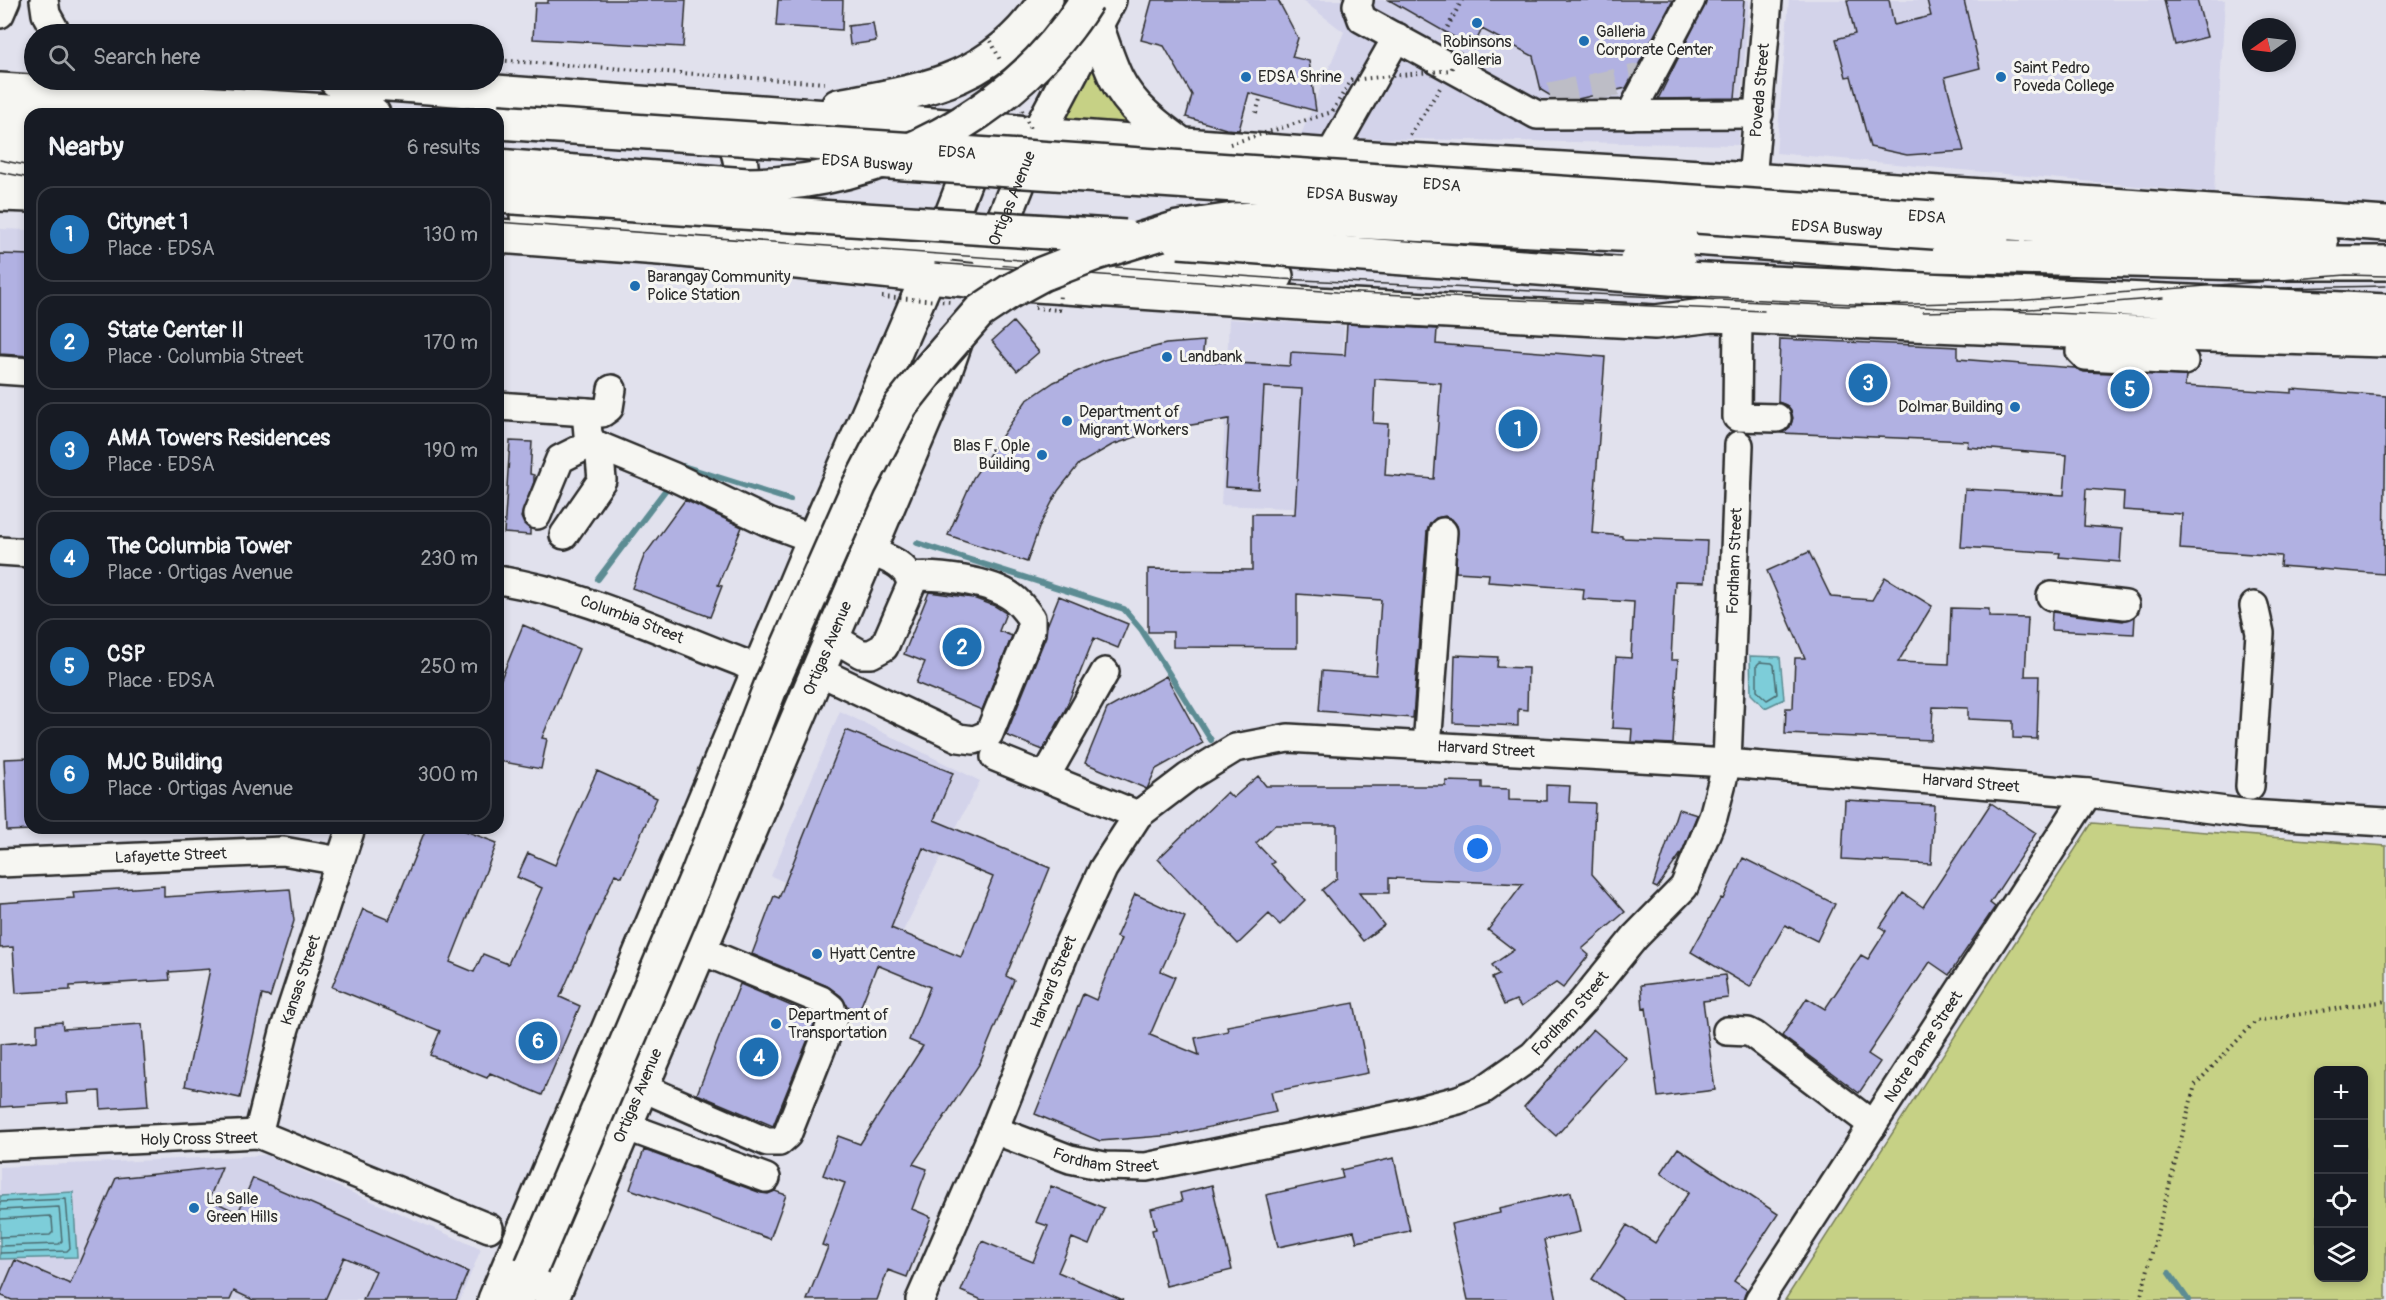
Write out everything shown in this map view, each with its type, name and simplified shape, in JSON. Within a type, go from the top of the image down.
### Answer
[{"type":"main road","points":[[1047,5],[1043,26],[1057,42],[1072,46],[1097,14]]},
{"type":"main road","points":[[479,90],[792,114],[892,96],[961,76],[989,61],[1007,47],[1047,5]]},
{"type":"main road","points":[[495,1300],[760,672],[933,253],[986,129],[1047,5]]},
{"type":"main road","points":[[1097,14],[1116,79],[1135,106],[1158,128],[1182,146]]},
{"type":"main road","points":[[504,166],[747,185],[793,182],[845,172],[910,151],[936,138],[1004,93],[1055,44],[1097,14]]},
{"type":"main road","name":"Ortigas Avenue","points":[[551,1300],[944,374],[1038,134],[1097,14]]},
{"type":"main road","points":[[0,77],[24,76]]},
{"type":"main road","points":[[0,90],[281,108]]},
{"type":"main road","points":[[693,105],[721,123],[732,136],[739,152],[742,185],[738,202],[722,228]]},
{"type":"main road","name":"EDSA","points":[[792,114],[1182,146],[1752,180],[2386,248]]},
{"type":"main road","name":"EDSA","points":[[504,122],[1934,226],[2034,212]]},
{"type":"main road","points":[[0,136],[24,135]]},
{"type":"main road","points":[[1280,280],[1263,245],[1261,233],[1264,210],[1281,180],[1299,165],[1325,155]]},
{"type":"main road","points":[[0,165],[24,166]]},
{"type":"main road","points":[[0,194],[24,195]]},
{"type":"main road","points":[[504,196],[1106,235],[1681,260],[2386,311]]},
{"type":"main road","points":[[2034,212],[2386,224]]},
{"type":"main road","points":[[504,213],[722,228],[933,253],[986,262],[1656,302],[1725,316]]},
{"type":"main road","points":[[517,1300],[696,879],[772,683],[859,486],[901,405],[979,312],[1009,292],[1042,274],[1096,253],[1178,228],[1233,220],[1286,218],[1681,260],[1933,255],[2248,263],[2386,263]]},
{"type":"main road","points":[[504,236],[673,249],[933,253]]},
{"type":"main road","points":[[986,262],[1045,263],[1275,286],[1280,280]]},
{"type":"main road","points":[[986,262],[1071,288],[1315,304],[1655,322],[1725,316],[2082,331],[2116,345],[2386,340]]},
{"type":"main road","points":[[944,374],[967,341],[997,315],[1032,297],[1071,288]]},
{"type":"main road","points":[[689,836],[694,846],[702,854],[713,859],[739,857]]},
{"type":"main road","points":[[670,884],[687,880],[702,885],[717,908]]},
{"type":"main road","points":[[657,916],[662,926],[676,937],[702,944]]},
{"type":"street","points":[[0,14],[6,0]]},
{"type":"street","points":[[44,0],[46,14],[52,24]]},
{"type":"street","points":[[1630,115],[1691,0]]},
{"type":"street","name":"Poveda Street","points":[[1752,180],[1768,0]]},
{"type":"street","points":[[1352,2],[1362,19],[1538,114],[1759,114]]},
{"type":"street","points":[[1325,155],[1397,37]]},
{"type":"street","points":[[1517,104],[1550,96]]},
{"type":"street","points":[[0,109],[24,110]]},
{"type":"street","name":"EDSA Busway","points":[[504,138],[2386,254]]},
{"type":"street","points":[[0,157],[24,157]]},
{"type":"street","points":[[504,184],[1930,278],[2386,296]]},
{"type":"street","points":[[1725,316],[1737,417],[1777,418]]},
{"type":"street","points":[[2116,345],[2184,361]]},
{"type":"street","points":[[0,369],[24,371]]},
{"type":"street","points":[[504,406],[602,413],[607,411],[612,389]]},
{"type":"street","points":[[564,535],[602,480],[596,445],[588,434],[586,412]]},
{"type":"street","points":[[537,515],[560,459],[596,445],[681,481],[768,522],[814,538]]},
{"type":"street","name":"Fordham Street","points":[[994,1130],[1070,1159],[1104,1166],[1146,1167],[1405,1114],[1458,1100],[1483,1090],[1533,1054],[1635,938],[1684,887],[1713,817],[1727,764],[1739,445]]},
{"type":"street","points":[[1427,746],[1443,532]]},
{"type":"street","points":[[0,551],[24,553]]},
{"type":"street","points":[[832,637],[861,654],[871,654],[884,647],[911,585],[910,576],[899,565],[869,551]]},
{"type":"street","points":[[818,671],[958,738],[974,740],[989,734],[1031,630],[1031,618],[1011,596],[989,587],[944,576],[910,576]]},
{"type":"street","name":"Columbia Street","points":[[504,581],[534,586],[581,601],[760,672]]},
{"type":"street","points":[[2051,596],[2125,605]]},
{"type":"street","points":[[2250,786],[2260,633],[2254,606]]},
{"type":"street","points":[[1046,776],[1105,672]]},
{"type":"street","name":"Harvard Street","points":[[920,1300],[994,1130],[1068,945],[1103,869],[1138,815],[1188,777],[1235,748],[1288,738],[1727,764],[2088,793],[2249,813],[2386,822]]},
{"type":"street","points":[[995,757],[1138,815]]},
{"type":"street","name":"Notre Dame Street","points":[[1760,1300],[2088,793]]},
{"type":"street","name":"Kansas Street","points":[[258,1134],[285,1028],[349,834]]},
{"type":"street","name":"Lafayette Street","points":[[0,863],[283,851],[340,861]]},
{"type":"street","points":[[641,1087],[767,1142],[779,1142],[787,1135],[833,1019],[831,1008],[821,1000],[702,944]]},
{"type":"street","points":[[1727,1031],[1748,1032],[1754,1035],[1873,1125]]},
{"type":"street","points":[[625,1126],[766,1178]]},
{"type":"street","name":"Holy Cross Street","points":[[0,1146],[258,1134],[489,1228]]},
{"type":"path","points":[[1432,57],[1462,0]]},
{"type":"path","points":[[1229,144],[1332,112],[1351,80],[1451,70],[1464,43]]},
{"type":"path","points":[[504,61],[702,73],[827,84]]},
{"type":"path","points":[[1408,138],[1438,90]]},
{"type":"path","points":[[1256,113],[1261,96]]},
{"type":"path","points":[[2140,1300],[2195,1085],[2256,1021],[2386,1001]]},
{"type":"shaded area","points":[[1302,0],[1749,0],[1738,145],[1300,137],[1344,32]]},
{"type":"shaded area","name":"Saint Pedro Poveda College","points":[[1789,0],[2225,0],[2214,193],[1776,153]]},
{"type":"shaded area","points":[[0,229],[24,230],[24,368],[0,366]]},
{"type":"shaded area","points":[[1229,319],[1344,326],[1333,510],[1221,505]]},
{"type":"shaded area","points":[[840,711],[980,781],[902,933],[771,876]]},
{"type":"shaded area","name":"La Salle Green Hills","points":[[266,1155],[481,1249],[460,1300],[0,1300],[0,1167]]},
{"type":"green space","points":[[1091,61],[1132,127],[1063,123]]},
{"type":"green space","points":[[2092,823],[2386,846],[2386,1300],[1785,1300]]},
{"type":"water","points":[[1750,656],[1780,657],[1784,699],[1765,708],[1751,694]]},
{"type":"water","points":[[73,1192],[77,1257],[0,1259],[0,1196]]},
{"type":"building","points":[[548,0],[686,0],[683,47],[533,39],[535,3],[548,3]]},
{"type":"building","points":[[778,0],[843,0],[842,30],[776,26]]},
{"type":"building","name":"EDSA Shrine","points":[[1152,0],[1278,0],[1298,38],[1292,57],[1309,61],[1316,111],[1249,93],[1239,130],[1226,129],[1186,117],[1192,95],[1164,46],[1141,40]]},
{"type":"building","name":"Galleria Corporate Center","points":[[1389,0],[1673,0],[1626,88],[1578,99],[1556,99],[1541,90],[1533,56],[1482,29],[1473,48]]},
{"type":"building","points":[[1707,0],[1744,0],[1735,98],[1658,99]]},
{"type":"building","points":[[1847,0],[1889,0],[1894,25],[1931,16],[1927,0],[1964,0],[1980,68],[1945,77],[1964,151],[1907,155],[1870,147],[1851,76],[1846,77],[1836,39],[1855,34]]},
{"type":"building","points":[[2164,0],[2197,0],[2207,37],[2175,45]]},
{"type":"building","points":[[873,23],[876,41],[850,45],[848,26]]},
{"type":"building","points":[[0,254],[24,255],[24,356],[0,354]]},
{"type":"building","points":[[1013,322],[1039,352],[1017,371],[992,341]]},
{"type":"building","points":[[1347,324],[1437,329],[1436,344],[1605,357],[1592,533],[1622,536],[1622,538],[1707,541],[1705,582],[1675,581],[1671,660],[1678,660],[1673,744],[1631,742],[1632,729],[1612,728],[1616,657],[1631,658],[1634,602],[1583,599],[1584,589],[1488,582],[1489,574],[1456,572],[1457,526],[1452,519],[1445,516],[1436,518],[1427,531],[1413,718],[1319,711],[1322,671],[1376,675],[1381,600],[1297,594],[1297,648],[1173,647],[1173,632],[1148,632],[1148,569],[1252,570],[1252,514],[1295,514],[1302,389],[1264,387],[1258,489],[1225,487],[1229,419],[1154,431],[1112,445],[1079,464],[1058,491],[1040,525],[1027,562],[948,535],[973,478],[1026,401],[1054,382],[1103,360],[1166,344],[1204,341],[1202,361],[1290,366],[1291,352],[1345,355]],"holes":[[[1375,379],[1441,383],[1434,479],[1385,475],[1388,424],[1373,423]]]},
{"type":"building","points":[[1780,339],[1958,347],[1958,359],[2075,368],[2084,372],[2186,376],[2185,386],[2292,393],[2292,389],[2386,396],[2384,574],[2280,566],[2281,556],[2180,549],[2182,514],[2123,510],[2124,492],[2086,489],[2084,526],[2122,529],[2120,562],[2059,557],[2060,553],[1961,547],[1965,489],[2064,495],[2067,455],[1967,447],[1968,441],[1782,433],[1790,427],[1793,418],[1786,405],[1778,402]]},
{"type":"building","points":[[510,441],[532,442],[530,474],[534,475],[534,482],[521,517],[530,529],[530,535],[504,533]]},
{"type":"building","points":[[685,500],[742,527],[718,585],[722,586],[710,617],[632,588],[644,556]]},
{"type":"building","points":[[1809,552],[1831,597],[1872,600],[1885,577],[1932,606],[1898,662],[1949,664],[1951,608],[1989,609],[1989,617],[2028,618],[2025,676],[2039,676],[2037,739],[2013,738],[2013,721],[1968,719],[1968,708],[1933,707],[1931,740],[1785,734],[1786,708],[1793,708],[1795,658],[1805,658],[1767,571]]},
{"type":"building","points":[[929,592],[973,598],[995,606],[1006,613],[999,631],[1012,636],[982,710],[916,683],[925,662],[904,654]]},
{"type":"building","points":[[1059,596],[1128,624],[1118,648],[1094,638],[1066,708],[1043,750],[1006,735],[1046,636],[1047,626]]},
{"type":"building","points":[[2052,612],[2123,621],[2135,616],[2134,634],[2051,630]]},
{"type":"building","points":[[523,625],[579,649],[542,738],[547,739],[541,769],[504,762],[504,671]]},
{"type":"building","points":[[1455,655],[1498,657],[1497,667],[1528,668],[1527,710],[1518,709],[1518,726],[1453,723]]},
{"type":"building","points":[[1166,676],[1203,743],[1156,769],[1147,789],[1085,763],[1107,709]]},
{"type":"building","points":[[846,730],[953,773],[934,820],[1050,868],[1006,976],[1014,980],[980,1063],[913,1164],[927,1169],[912,1209],[931,1217],[907,1277],[888,1270],[877,1300],[807,1300],[828,1247],[822,1245],[845,1183],[823,1175],[838,1136],[860,1144],[923,1046],[909,1040],[930,987],[877,965],[859,1011],[847,1006],[841,996],[827,986],[752,954],[774,896],[779,898]],"holes":[[[923,848],[993,877],[961,957],[891,928]]]},
{"type":"building","points":[[24,758],[24,830],[7,831],[4,759]]},
{"type":"building","points":[[597,771],[657,798],[622,877],[615,874],[560,997],[580,1006],[542,1095],[490,1073],[487,1078],[430,1055],[440,1031],[332,987],[363,909],[389,920],[424,834],[474,834],[497,843],[450,962],[474,972],[483,954],[508,964],[542,888],[517,877],[528,853],[555,865]]},
{"type":"building","points":[[1258,776],[1266,786],[1446,786],[1446,781],[1482,782],[1482,788],[1509,789],[1509,800],[1546,801],[1546,785],[1570,786],[1569,802],[1595,803],[1592,874],[1625,912],[1582,949],[1589,955],[1563,988],[1556,983],[1521,1007],[1516,1000],[1504,1005],[1492,978],[1499,975],[1492,965],[1514,950],[1488,930],[1523,884],[1389,878],[1389,893],[1359,893],[1384,925],[1363,941],[1322,890],[1337,878],[1337,825],[1275,825],[1256,843],[1274,862],[1271,864],[1305,900],[1280,925],[1269,914],[1238,944],[1158,859],[1227,792],[1233,798]]},
{"type":"building","points":[[1845,800],[1934,805],[1931,864],[1842,859]]},
{"type":"building","points":[[1991,803],[2036,833],[1990,903],[1995,907],[1949,975],[1930,962],[1868,1054],[1880,1062],[1859,1093],[1782,1036],[1807,998],[1825,1009],[1861,955],[1868,959],[1886,931],[1880,927],[1903,893],[1923,907]]},
{"type":"building","points":[[1678,809],[1697,815],[1682,852],[1657,888],[1653,886]]},
{"type":"building","points":[[1743,858],[1835,904],[1817,941],[1785,925],[1750,987],[1691,952],[1721,898],[1723,899]]},
{"type":"building","points":[[164,886],[164,897],[290,889],[294,921],[270,997],[262,995],[240,1098],[185,1086],[210,969],[169,972],[170,980],[70,986],[70,990],[16,993],[13,947],[0,948],[0,903],[74,898],[73,892]]},
{"type":"building","points":[[1135,894],[1185,917],[1161,971],[1175,977],[1150,1035],[1199,1055],[1195,1038],[1228,1031],[1227,1026],[1354,1003],[1368,1073],[1271,1092],[1276,1112],[1174,1135],[1100,1141],[1035,1114],[1083,994],[1096,1000],[1121,939],[1116,937]]},
{"type":"building","points":[[1725,975],[1728,998],[1703,1001],[1715,1090],[1658,1097],[1641,985]]},
{"type":"building","points":[[740,984],[817,1017],[773,1126],[697,1094]]},
{"type":"building","points":[[62,1022],[63,1029],[142,1024],[148,1106],[101,1109],[100,1091],[67,1093],[68,1103],[0,1107],[0,1044],[37,1041],[37,1024]]},
{"type":"building","points":[[1593,1029],[1626,1058],[1556,1136],[1524,1107]]},
{"type":"building","points":[[1678,1148],[1778,1214],[1734,1281],[1747,1290],[1743,1300],[1624,1300],[1592,1279],[1627,1225],[1655,1243],[1689,1192],[1661,1173]]},
{"type":"building","points":[[644,1150],[761,1193],[768,1194],[775,1191],[786,1195],[770,1239],[630,1189]]},
{"type":"building","points":[[1394,1158],[1410,1231],[1357,1242],[1354,1231],[1278,1247],[1266,1195],[1343,1178],[1341,1170]]},
{"type":"building","name":"La Salle Green Hills","points":[[222,1167],[209,1199],[238,1213],[253,1178],[468,1272],[456,1300],[363,1300],[376,1271],[344,1257],[325,1300],[253,1300],[234,1291],[230,1300],[12,1300],[0,1295],[15,1260],[70,1284],[116,1178]]},
{"type":"building","points":[[1212,1185],[1232,1270],[1166,1286],[1152,1230],[1156,1229],[1151,1209],[1182,1201],[1180,1193]]},
{"type":"building","points":[[1051,1186],[1104,1208],[1089,1245],[1072,1238],[1058,1272],[1123,1300],[982,1300],[961,1291],[982,1241],[1033,1262],[1048,1226],[1036,1222]]},
{"type":"building","points":[[1571,1192],[1580,1232],[1544,1240],[1557,1300],[1468,1300],[1451,1224],[1500,1213],[1499,1208]]},
{"type":"waterway","points":[[680,471],[683,466],[790,500]]},
{"type":"waterway","points":[[598,579],[670,484]]},
{"type":"waterway","points":[[917,543],[1124,609],[1141,629],[1211,740]]},
{"type":"waterway","points":[[2169,1273],[2188,1300]]},
{"type":"tunnel","points":[[1550,96],[1641,77]]},
{"type":"tram line","points":[[0,160],[24,165]]},
{"type":"tram line","points":[[0,172],[24,177]]},
{"type":"tram line","points":[[504,222],[1281,279],[1847,306],[2015,301],[2346,275],[2386,276]]},
{"type":"tram line","points":[[935,263],[1337,292],[1764,311]]},
{"type":"tram line","points":[[2282,288],[2386,286]]},
{"type":"tram line","points":[[1923,312],[2018,310],[2163,298]]},
{"type":"place","name":"Robinsons Galleria","points":[[1477,23]]},
{"type":"place","name":"Galleria Corporate Center","points":[[1584,41]]},
{"type":"place","name":"EDSA Shrine","points":[[1246,77]]},
{"type":"place","name":"Saint Pedro Poveda College","points":[[2001,77]]},
{"type":"place","name":"Barangay Community Police Station","points":[[635,286]]},
{"type":"place","name":"Landbank","points":[[1167,357]]},
{"type":"place","name":"AMA Towers Residences","points":[[1868,383]]},
{"type":"place","name":"CSP","points":[[2130,389]]},
{"type":"place","name":"Dolmar Building","points":[[2015,407]]},
{"type":"place","name":"Department of Migrant Workers","points":[[1067,421]]},
{"type":"place","name":"Citynet 1","points":[[1518,429]]},
{"type":"place","name":"Blas F. Ople Building","points":[[1042,455]]},
{"type":"place","name":"State Center II","points":[[962,647]]},
{"type":"place","name":"Hyatt Centre","points":[[817,954]]},
{"type":"place","name":"Department of Transportation","points":[[776,1024]]},
{"type":"place","name":"MJC Building","points":[[538,1041]]},
{"type":"place","name":"The Columbia Tower","points":[[759,1057]]},
{"type":"place","name":"La Salle Green Hills","points":[[194,1208]]}]
